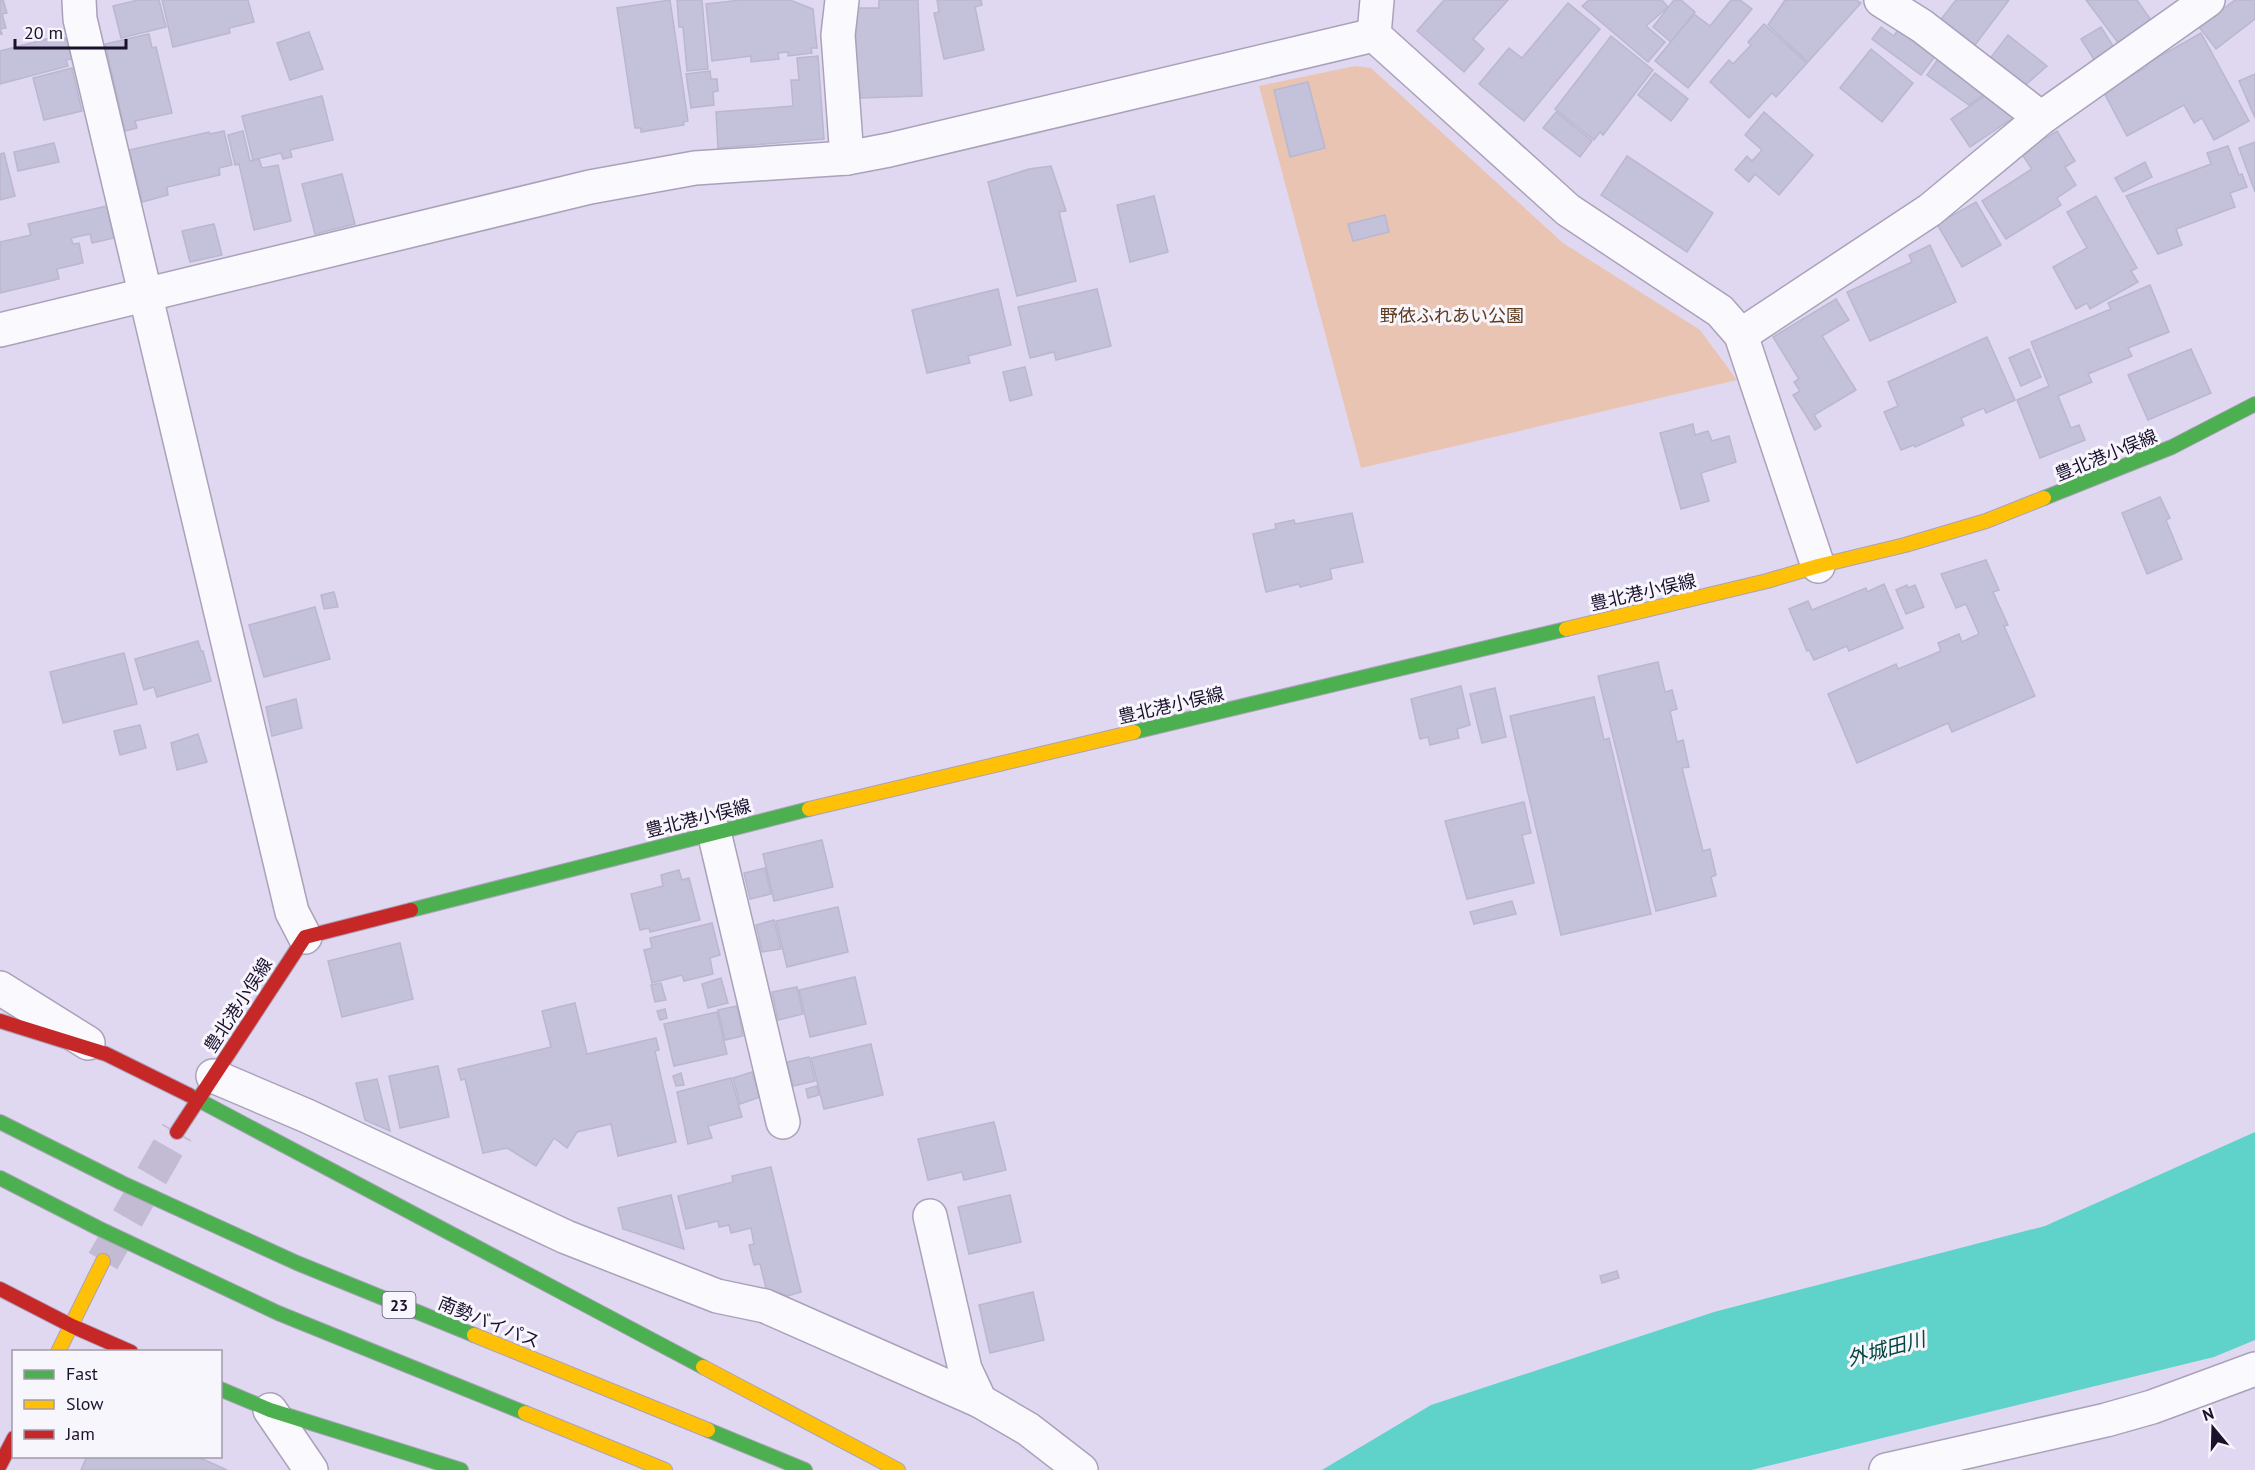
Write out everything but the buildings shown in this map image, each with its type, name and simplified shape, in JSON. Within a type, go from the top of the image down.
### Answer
[{"type":"main road","name":"豊北港小俣線","points":[[177,1132],[305,937],[714,832],[1756,583],[1905,545],[1986,520],[2172,447],[2255,404]]},
{"type":"main road","points":[[0,1021],[205,1087],[898,1470]]},
{"type":"main road","name":"南勢バイパス","points":[[0,1122],[122,1183],[297,1263],[805,1470]]},
{"type":"main road","points":[[0,1178],[98,1228],[278,1312],[665,1470]]},
{"type":"main road","points":[[59,1350],[103,1261]]},
{"type":"main road","points":[[0,1289],[72,1326],[126,1350]]},
{"type":"main road","points":[[222,1390],[270,1410],[461,1470]]},
{"type":"main road","points":[[0,1465],[12,1442]]},
{"type":"street","points":[[79,0],[80,19],[292,912],[305,937]]},
{"type":"street","points":[[841,0],[838,35],[847,158]]},
{"type":"street","points":[[1374,35],[1377,0]]},
{"type":"street","points":[[1881,0],[1922,26],[2041,118]]},
{"type":"street","points":[[1741,335],[1930,210],[2041,118],[2208,0]]},
{"type":"street","points":[[0,330],[590,187],[695,168],[847,158],[890,150],[1374,35]]},
{"type":"street","points":[[1374,35],[1568,210],[1720,311],[1741,335],[1818,566]]},
{"type":"street","points":[[714,832],[783,1122]]},
{"type":"street","points":[[0,988],[106,1054]]},
{"type":"street","points":[[205,1087],[307,1116],[566,1237],[717,1296],[765,1306],[980,1401],[1028,1429],[1081,1470]]},
{"type":"street","points":[[930,1216],[965,1369],[980,1401]]},
{"type":"street","points":[[1886,1470],[2106,1420],[2152,1407],[2255,1369]]},
{"type":"street","points":[[270,1410],[311,1470]]},
{"type":"green space","name":"野依ふれあい公園","points":[[1355,66],[1371,68],[1563,243],[1700,330],[1737,380],[1361,468],[1259,86]]},
{"type":"water","name":"外城田川","points":[[2255,1132],[2255,1340],[2214,1357],[1751,1470],[1322,1470],[1431,1405],[1714,1312],[2045,1226]]},
{"type":"tunnel","points":[[103,1261],[177,1132]]},
{"type":"traffic: fast","points":[[2044,498],[2172,447],[2255,404]]},
{"type":"traffic: fast","points":[[1134,732],[1566,629]]},
{"type":"traffic: fast","points":[[411,910],[809,809]]},
{"type":"traffic: fast","points":[[189,1095],[703,1367]]},
{"type":"traffic: fast","points":[[0,1122],[122,1183],[297,1263],[474,1335]]},
{"type":"traffic: fast","points":[[0,1178],[98,1228],[278,1313],[525,1413]]},
{"type":"traffic: fast","points":[[222,1390],[270,1410],[461,1470]]},
{"type":"traffic: fast","points":[[708,1430],[805,1470]]},
{"type":"traffic: slow","points":[[1566,629],[1905,545],[1986,521],[2044,498]]},
{"type":"traffic: slow","points":[[809,809],[1134,732]]},
{"type":"traffic: slow","points":[[59,1350],[103,1261]]},
{"type":"traffic: slow","points":[[474,1335],[708,1430]]},
{"type":"traffic: slow","points":[[703,1367],[898,1470]]},
{"type":"traffic: slow","points":[[525,1413],[665,1470]]},
{"type":"traffic: jam","points":[[177,1132],[305,937],[411,910]]},
{"type":"traffic: jam","points":[[0,1021],[106,1054],[189,1095]]},
{"type":"traffic: jam","points":[[0,1289],[72,1326],[126,1350]]},
{"type":"traffic: jam","points":[[0,1465],[12,1442]]}]
